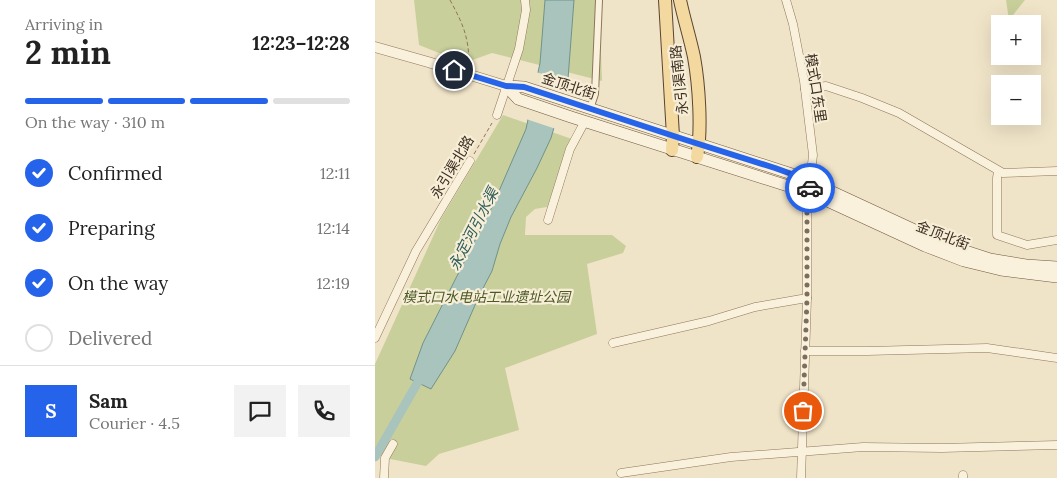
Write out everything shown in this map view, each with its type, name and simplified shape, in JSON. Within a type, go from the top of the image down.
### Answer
[{"type":"main road","name":"永引渠南路","points":[[665,0],[673,136],[672,150]]},
{"type":"main road","name":"永引渠南路","points":[[680,0],[694,58],[698,151]]},
{"type":"main road","name":"金顶北街","points":[[506,86],[529,88],[673,136],[698,151],[810,187],[947,245],[990,259],[1026,265],[1057,267]]},
{"type":"main road","name":"金顶北街","points":[[506,86],[518,99],[571,118],[672,150],[698,151]]},
{"type":"main road","name":"金顶北街","points":[[810,187],[925,246],[963,260],[1001,270],[1057,277]]},
{"type":"street","points":[[497,116],[519,49],[526,10],[525,0]]},
{"type":"street","points":[[590,108],[595,94],[599,0]]},
{"type":"street","name":"模式口东里","points":[[787,0],[805,89],[813,155],[807,207],[807,298],[801,478]]},
{"type":"street","points":[[375,47],[506,86]]},
{"type":"street","points":[[805,89],[826,86],[899,113],[1003,173],[1057,171]]},
{"type":"street","points":[[547,220],[570,149],[585,121]]},
{"type":"street","name":"永引渠北路","points":[[375,338],[416,251],[470,162]]},
{"type":"street","points":[[998,171],[997,235],[1027,245],[1057,240]]},
{"type":"street","points":[[613,343],[709,321],[755,307],[807,298]]},
{"type":"street","points":[[805,351],[987,348],[1057,358]]},
{"type":"street","points":[[384,478],[385,458],[393,444]]},
{"type":"street","points":[[621,473],[731,457],[802,451],[863,447],[942,448],[1057,444]]},
{"type":"path","points":[[450,0],[465,29],[469,49],[467,74]]},
{"type":"path","name":"永引渠北路","points":[[470,162],[497,116]]},
{"type":"green space","points":[[414,0],[599,0],[602,81],[492,53],[464,63],[419,45]]},
{"type":"green space","points":[[1006,0],[1025,0],[1013,15],[1008,15]]},
{"type":"green space","name":"模式口水电站工业遗址公园","points":[[503,115],[572,139],[547,207],[535,209],[526,217],[525,235],[612,235],[626,246],[623,253],[587,264],[597,334],[505,368],[519,430],[439,454],[426,466],[385,458],[375,453],[375,364],[441,219]]},
{"type":"water","points":[[545,0],[574,0],[568,79],[551,138],[511,217],[492,271],[455,351],[431,389],[410,379],[423,343],[492,207],[526,129],[540,63]]},
{"type":"pier","points":[[536,72],[569,83],[556,129],[526,119]]},
{"type":"waterway","name":"永定河引水渠","points":[[375,457],[423,373]]},
{"type":"way so far","points":[[803,411],[807,298],[807,207],[810,188]]},
{"type":"route","points":[[454,70],[506,86],[524,87],[775,168],[811,181],[810,188]]}]
